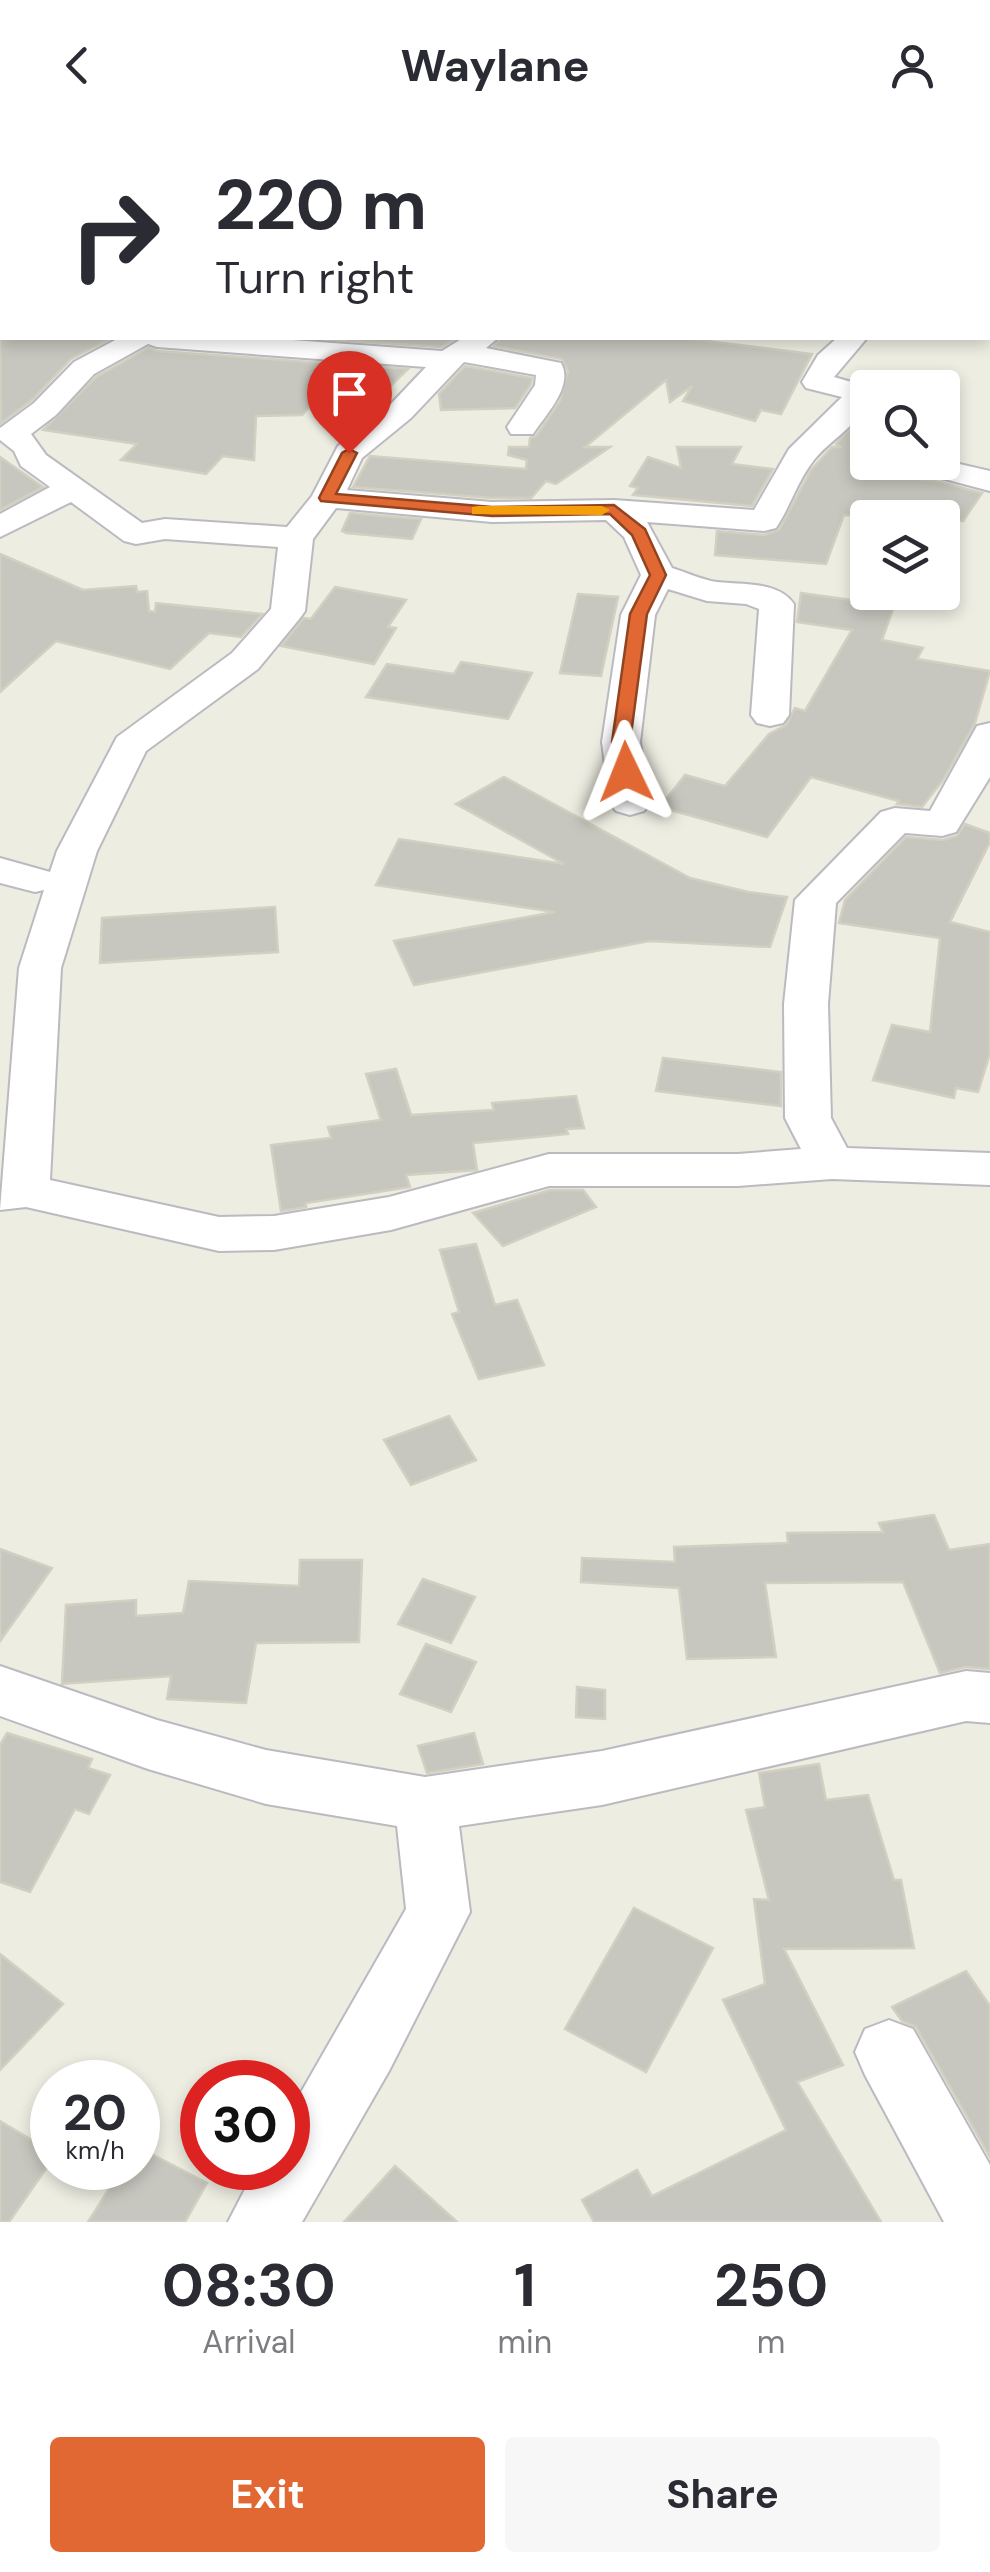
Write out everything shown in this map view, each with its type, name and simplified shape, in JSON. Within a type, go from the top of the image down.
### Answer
[{"type":"street","points":[[6,434],[25,427],[84,368],[135,340]]},
{"type":"street","points":[[208,340],[463,350],[551,369],[550,385],[522,427]]},
{"type":"street","points":[[327,498],[492,512],[614,510],[764,521],[800,456],[843,416],[861,392],[816,382],[828,361],[851,340]]},
{"type":"street","points":[[463,350],[400,412],[349,453],[327,498],[296,538],[288,611],[245,660],[130,745],[77,851],[40,968],[13,1192],[218,1234],[274,1233],[391,1214],[468,1188],[549,1170],[738,1170],[832,1163],[990,1169]]},
{"type":"street","points":[[6,434],[28,447],[32,458],[71,489],[136,534],[165,530],[296,538]]},
{"type":"street","points":[[800,456],[850,460]]},
{"type":"street","points":[[960,474],[990,482]]},
{"type":"street","points":[[0,527],[71,489]]},
{"type":"street","points":[[614,510],[639,533],[658,575],[708,591],[752,594],[777,604],[770,716]]},
{"type":"street","points":[[630,803],[621,742],[638,614],[658,575]]},
{"type":"street","points":[[832,1163],[808,1118],[806,1004],[816,900],[896,820],[942,824],[962,788],[982,764],[990,734]]},
{"type":"street","points":[[0,1692],[266,1778],[425,1804],[602,1778],[966,1696],[990,1698]]},
{"type":"street","points":[[262,2222],[365,2048],[438,1912],[425,1804]]},
{"type":"street","points":[[890,2052],[983,2222]]},
{"type":"building","points":[[0,340],[108,340],[71,359],[32,400],[1,423]]},
{"type":"building","points":[[338,340],[453,340],[441,347]]},
{"type":"building","points":[[499,340],[698,340],[812,354],[781,414],[761,410],[755,421],[683,401],[692,386],[670,402],[666,380],[585,447],[610,447],[556,484],[546,481],[531,498],[353,487],[370,456],[526,469],[527,460],[508,455],[509,447],[529,447],[530,438],[536,436],[560,401],[568,371],[562,359],[494,346]]},
{"type":"building","points":[[148,348],[408,369],[369,407],[318,398],[302,415],[256,416],[254,460],[223,456],[206,474],[121,460],[137,444],[43,430],[96,377]]},
{"type":"building","points":[[465,366],[532,378],[531,384],[515,408],[441,410],[439,394]]},
{"type":"building","points":[[850,428],[850,480],[925,480],[982,493],[963,521],[960,500],[850,500],[850,515],[844,515],[826,564],[715,555],[717,531],[764,535],[779,530],[811,470],[832,447],[840,447],[836,444]]},
{"type":"building","points":[[677,447],[741,447],[732,464],[773,469],[752,506],[633,495],[638,488],[630,486],[648,457],[681,468]]},
{"type":"building","points":[[0,457],[43,487],[0,510]]},
{"type":"building","points":[[350,513],[421,519],[412,539],[346,533],[342,531]]},
{"type":"building","points":[[0,554],[83,590],[136,586],[137,592],[147,591],[149,611],[155,612],[156,603],[262,614],[241,637],[209,633],[170,669],[56,641],[0,692]]},
{"type":"building","points":[[335,587],[406,600],[388,627],[396,628],[374,664],[281,646],[304,618],[311,619]]},
{"type":"building","points":[[801,593],[850,600],[850,610],[893,610],[882,640],[923,648],[917,659],[990,671],[975,723],[943,780],[922,807],[897,804],[899,801],[811,777],[767,837],[660,807],[685,775],[725,786],[769,734],[786,725],[795,708],[805,711],[852,630],[797,622]]},
{"type":"building","points":[[578,594],[618,597],[601,676],[560,673]]},
{"type":"building","points":[[461,662],[532,673],[508,719],[366,697],[387,664],[454,674]]},
{"type":"building","points":[[504,777],[690,878],[787,897],[770,947],[649,941],[414,985],[394,941],[555,912],[376,885],[399,839],[564,864],[456,804]]},
{"type":"building","points":[[965,824],[990,833],[990,842],[950,922],[990,932],[990,1053],[978,1092],[956,1088],[954,1098],[873,1080],[892,1025],[930,1032],[940,938],[839,923],[845,900],[906,837],[943,840],[957,836]]},
{"type":"building","points":[[275,907],[278,952],[100,963],[102,918]]},
{"type":"building","points":[[663,1058],[781,1072],[781,1106],[656,1091]]},
{"type":"building","points":[[396,1069],[411,1115],[494,1110],[492,1103],[576,1096],[584,1128],[566,1129],[568,1134],[473,1143],[477,1170],[406,1175],[410,1187],[306,1203],[306,1207],[281,1211],[271,1145],[331,1138],[328,1127],[381,1120],[366,1074]]},
{"type":"building","points":[[550,1190],[583,1190],[596,1207],[503,1246],[473,1213]]},
{"type":"building","points":[[476,1244],[495,1305],[517,1300],[544,1365],[479,1379],[452,1314],[459,1312],[440,1250]]},
{"type":"building","points":[[449,1416],[476,1460],[411,1485],[384,1440]]},
{"type":"building","points":[[934,1515],[949,1550],[990,1544],[990,1669],[965,1667],[940,1673],[903,1582],[765,1583],[776,1657],[687,1659],[679,1588],[581,1582],[582,1558],[675,1562],[674,1547],[788,1543],[787,1533],[883,1532],[879,1523]]},
{"type":"building","points":[[0,1549],[52,1568],[0,1641]]},
{"type":"building","points":[[300,1560],[362,1560],[359,1642],[256,1643],[246,1703],[167,1699],[171,1676],[62,1684],[66,1605],[136,1600],[136,1616],[183,1613],[189,1581],[299,1586]]},
{"type":"building","points":[[423,1579],[475,1597],[451,1643],[398,1624]]},
{"type":"building","points":[[426,1644],[476,1662],[451,1712],[400,1694]]},
{"type":"building","points":[[577,1687],[605,1690],[605,1719],[576,1717]]},
{"type":"building","points":[[7,1733],[92,1759],[88,1768],[110,1775],[89,1814],[75,1809],[30,1892],[0,1882],[0,1745]]},
{"type":"building","points":[[474,1733],[483,1764],[427,1773],[418,1746]]},
{"type":"building","points":[[819,1764],[826,1800],[868,1795],[894,1880],[901,1880],[914,1948],[784,1949],[843,2065],[797,2082],[881,2222],[594,2222],[582,2200],[637,2170],[652,2196],[786,2130],[723,2000],[765,1984],[754,1899],[769,1900],[746,1810],[765,1807],[759,1773]]},
{"type":"building","points":[[634,1908],[713,1948],[646,2072],[565,2029]]},
{"type":"building","points":[[0,1954],[63,2004],[0,2070]]},
{"type":"building","points":[[966,1971],[990,2006],[990,2157],[916,2027],[902,2021],[892,2007]]},
{"type":"building","points":[[0,2121],[30,2139],[31,2190],[9,2222],[0,2222]]},
{"type":"building","points":[[160,2158],[180,2169],[180,2190],[203,2190],[185,2222],[88,2222],[108,2190],[160,2190]]},
{"type":"building","points":[[395,2166],[457,2222],[344,2222]]},
{"type":"slow traffic","points":[[478,511],[602,510]]},
{"type":"route","points":[[349,453],[327,498],[492,512],[614,510],[639,533],[658,575],[638,614],[621,742],[626,772]]}]
